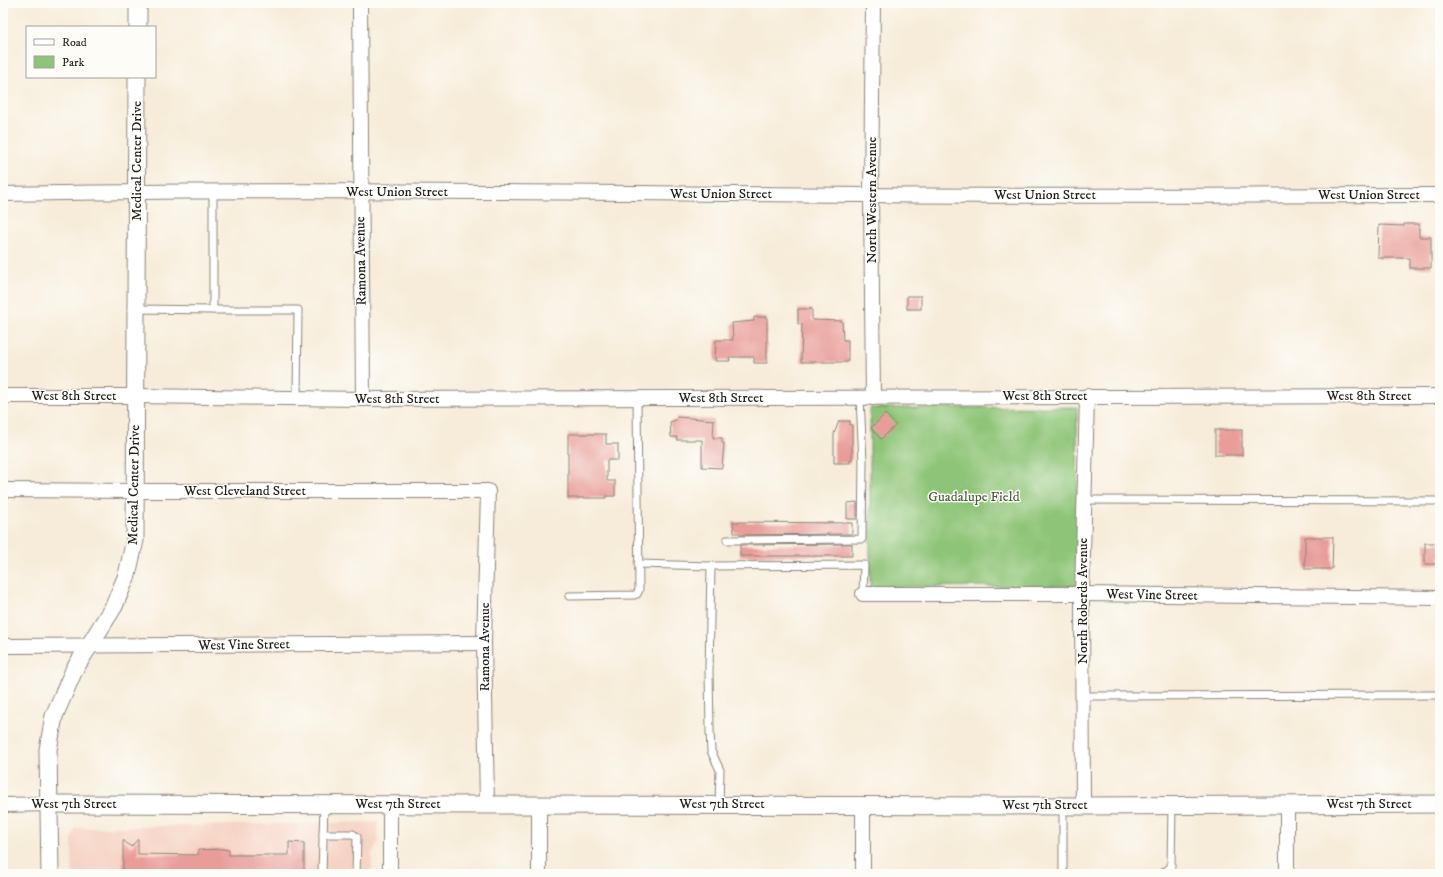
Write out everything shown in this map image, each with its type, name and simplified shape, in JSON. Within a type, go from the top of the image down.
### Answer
[{"type":"street","points":[[138,3],[138,26]]},
{"type":"street","name":"Ramona Avenue","points":[[360,3],[360,191],[363,399]]},
{"type":"street","name":"North Western Avenue","points":[[867,398],[873,3]]},
{"type":"street","name":"Medical Center Drive","points":[[50,874],[48,750],[54,716],[74,670],[114,606],[127,575],[135,540],[137,78]]},
{"type":"street","name":"West Union Street","points":[[3,194],[136,191],[360,191],[871,195],[1440,195]]},
{"type":"street","name":"West 8th Street","points":[[3,396],[363,399],[1440,396]]},
{"type":"street","name":"North Roberds Avenue","points":[[1083,806],[1082,594],[1087,396]]},
{"type":"street","name":"West Cleveland Street","points":[[3,490],[488,490]]},
{"type":"street","name":"Ramona Avenue","points":[[487,804],[484,643],[488,490]]},
{"type":"street","name":"West Vine Street","points":[[863,594],[1082,594],[1440,598]]},
{"type":"street","name":"West Vine Street","points":[[3,646],[484,643]]},
{"type":"street","name":"West 7th Street","points":[[3,804],[719,804],[1063,806],[1440,804]]},
{"type":"street","points":[[390,804],[390,874]]},
{"type":"street","points":[[538,804],[539,874]]},
{"type":"street","points":[[863,805],[863,874]]},
{"type":"street","points":[[1287,805],[1287,874]]},
{"type":"lane","points":[[213,192],[213,310]]},
{"type":"lane","points":[[136,309],[298,310],[297,398]]},
{"type":"lane","points":[[569,596],[634,595],[637,594],[639,590],[637,398]]},
{"type":"lane","points":[[727,540],[862,539],[863,462],[867,398]]},
{"type":"lane","points":[[1084,500],[1440,501]]},
{"type":"lane","points":[[638,564],[711,566],[864,565],[863,594]]},
{"type":"lane","points":[[711,566],[710,731],[711,751],[720,770],[719,804]]},
{"type":"lane","points":[[1082,696],[1440,695]]},
{"type":"lane","points":[[322,874],[324,804]]},
{"type":"lane","points":[[1162,874],[1171,867],[1172,805]]},
{"type":"lane","points":[[1063,806],[1063,874]]},
{"type":"lane","points":[[323,834],[353,834],[357,837],[356,874]]},
{"type":"shaded area","points":[[378,822],[378,842],[372,854],[372,874],[72,874],[72,839],[75,828]]},
{"type":"green space","name":"Guadalupe Field","points":[[1077,407],[1078,586],[870,587],[870,408]]},
{"type":"building","points":[[1404,224],[1419,224],[1419,237],[1431,237],[1431,268],[1410,268],[1410,258],[1378,258],[1379,225],[1404,226]]},
{"type":"building","points":[[907,296],[921,296],[921,309],[907,309]]},
{"type":"building","points":[[798,309],[812,309],[812,320],[842,321],[843,340],[848,340],[848,362],[801,362],[802,324],[798,324]]},
{"type":"building","points":[[754,317],[767,317],[767,363],[754,363],[754,357],[729,357],[730,361],[715,361],[716,340],[733,340],[732,323],[754,321]]},
{"type":"building","points":[[885,414],[896,425],[881,439],[871,428]]},
{"type":"building","points":[[677,417],[714,420],[713,438],[722,438],[722,443],[724,443],[722,468],[702,467],[702,440],[677,440],[677,437],[671,437],[670,422],[676,420]]},
{"type":"building","points":[[839,421],[850,421],[850,425],[852,425],[852,459],[850,460],[850,463],[834,463],[834,434]]},
{"type":"building","points":[[1215,430],[1242,430],[1242,455],[1215,455]]},
{"type":"building","points":[[568,434],[606,434],[606,444],[618,444],[618,460],[607,460],[607,481],[615,481],[615,496],[606,496],[606,498],[568,498]]},
{"type":"building","points":[[857,502],[857,519],[847,519],[847,503]]},
{"type":"building","points":[[733,522],[852,523],[852,534],[740,535],[740,533],[734,533]]},
{"type":"building","points":[[1305,537],[1333,537],[1332,569],[1305,569]]},
{"type":"building","points":[[1425,543],[1440,543],[1440,564],[1425,564]]},
{"type":"building","points":[[852,544],[852,556],[740,556],[740,545]]},
{"type":"building","points":[[138,839],[138,854],[198,855],[198,850],[222,849],[229,850],[229,855],[289,855],[289,842],[304,843],[304,874],[123,874],[123,840],[131,847]]}]
